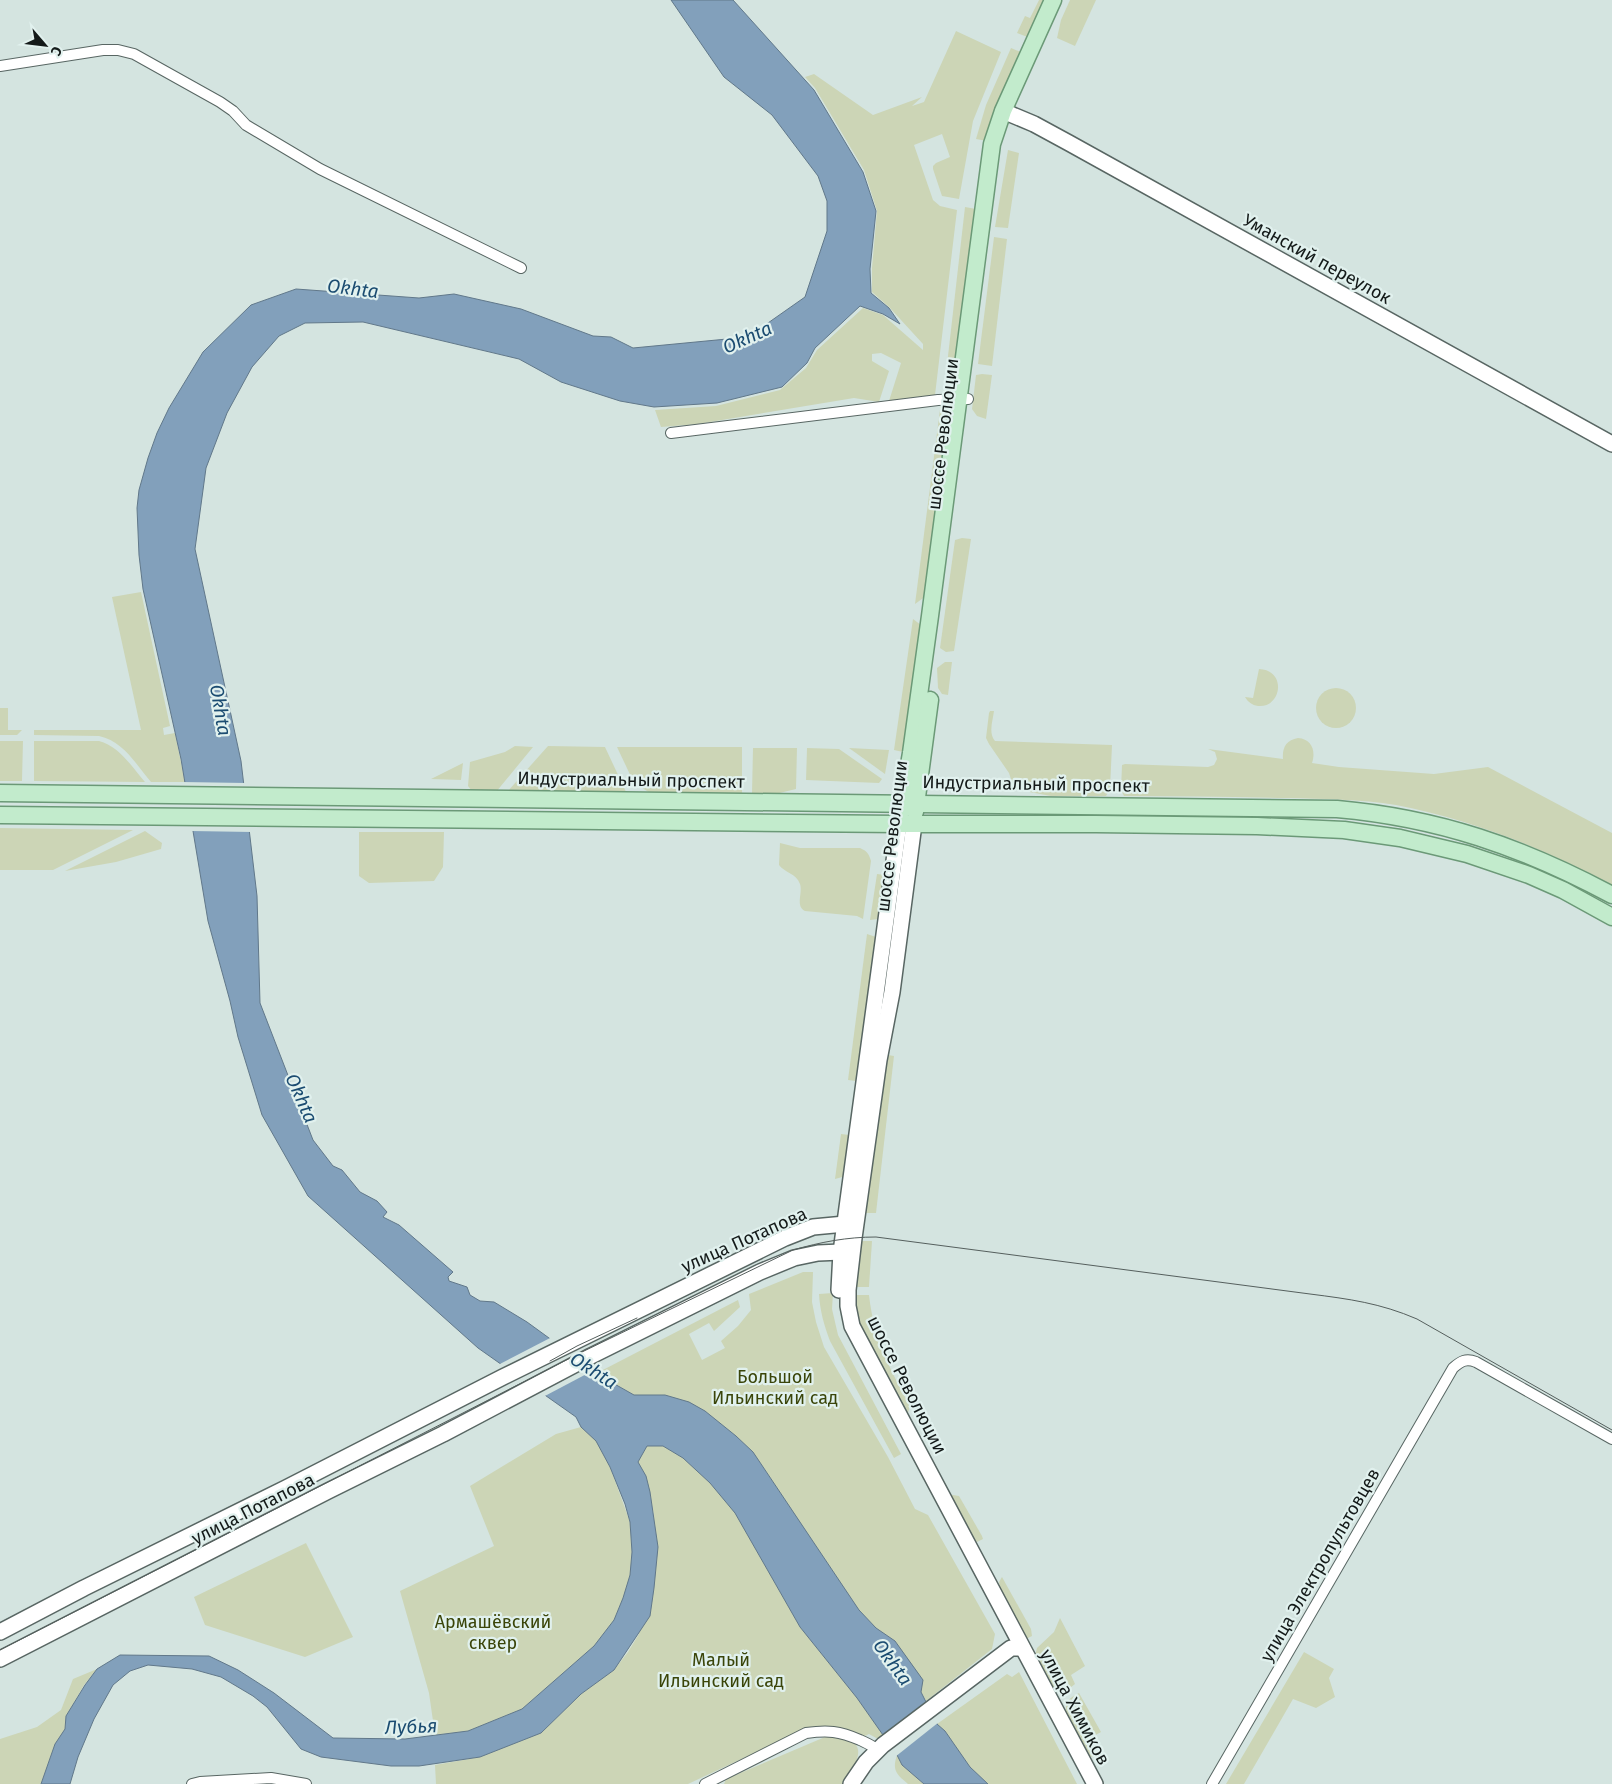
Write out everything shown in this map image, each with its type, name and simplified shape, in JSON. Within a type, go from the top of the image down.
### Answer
[{"type":"main road","name":"шоссе Революции","points":[[1007,113],[1053,0]]},
{"type":"main road","name":"шоссе Революции","points":[[907,824],[911,753],[963,399],[992,144],[1064,0]]},
{"type":"main road","points":[[0,793],[182,795],[184,817]]},
{"type":"main road","name":"Индустриальный проспект","points":[[182,795],[1299,808],[1366,811],[1425,822],[1488,840],[1545,862],[1612,895]]},
{"type":"main road","points":[[270,796],[272,818]]},
{"type":"main road","points":[[0,815],[1182,825],[1344,830],[1418,842],[1467,854],[1563,890],[1612,917]]},
{"type":"street","points":[[0,66],[103,50],[118,50],[134,54],[220,102],[246,125],[320,168],[521,268]]},
{"type":"street","name":"Уманский переулок","points":[[1007,113],[1069,142],[1612,444]]},
{"type":"street","points":[[672,433],[963,399]]},
{"type":"street","name":"шоссе Революции","points":[[907,824],[877,1000],[841,1252],[839,1308],[843,1331],[1017,1651]]},
{"type":"street","name":"шоссе Революции","points":[[907,824],[892,992],[879,1060],[854,1238],[848,1306],[852,1326],[1017,1651]]},
{"type":"street","points":[[841,1252],[854,1238],[845,1224]]},
{"type":"street","name":"улица Потапова","points":[[0,1632],[572,1342],[798,1233],[823,1225],[845,1224]]},
{"type":"street","name":"улица Потапова","points":[[0,1660],[591,1356],[760,1272],[794,1258],[818,1253],[841,1252]]},
{"type":"street","name":"улица Электропультовцев","points":[[1212,1784],[1450,1373],[1458,1364],[1464,1360],[1476,1362],[1612,1439]]},
{"type":"street","points":[[851,1784],[866,1762],[1017,1651]]},
{"type":"street","name":"улица Химиков","points":[[1017,1651],[1083,1784]]},
{"type":"street","name":"улица Химиков","points":[[1017,1651],[1095,1784]]},
{"type":"street","points":[[705,1784],[806,1733],[820,1731],[839,1732],[883,1749]]},
{"type":"street","points":[[862,1784],[880,1759],[883,1749]]},
{"type":"street","points":[[192,1784],[271,1778],[306,1784]]},
{"type":"green space","points":[[1039,0],[1048,0],[1030,38],[1017,33],[1025,16],[1030,18]]},
{"type":"green space","points":[[1070,0],[1096,0],[1075,46],[1057,38],[1061,20]]},
{"type":"green space","points":[[956,31],[1001,52],[973,121],[959,199],[942,196],[933,169],[936,163],[950,157],[942,134],[914,145],[933,200],[940,206],[957,210],[935,395],[889,401],[901,363],[881,353],[872,354],[872,361],[889,371],[879,402],[854,398],[698,424],[661,427],[655,410],[716,406],[780,390],[806,368],[817,350],[863,308],[883,315],[923,350],[923,344],[890,308],[872,292],[877,211],[864,170],[815,88],[805,77],[814,74],[873,115],[922,97],[912,106],[924,102]]},
{"type":"green space","points":[[1011,48],[1023,53],[987,141],[976,139],[986,105]]},
{"type":"green space","points":[[1008,150],[1019,153],[1008,228],[995,227]]},
{"type":"green space","points":[[965,207],[976,209],[952,388],[944,391]]},
{"type":"green space","points":[[994,237],[1007,239],[992,366],[978,364]]},
{"type":"green space","points":[[976,375],[992,375],[986,419],[977,416],[972,409]]},
{"type":"green space","points":[[941,402],[950,407],[926,596],[915,604]]},
{"type":"green space","points":[[962,538],[971,539],[954,651],[946,652],[940,648],[955,540]]},
{"type":"green space","points":[[141,592],[170,726],[163,728],[164,735],[175,733],[185,782],[151,782],[122,748],[99,736],[34,735],[34,730],[141,730],[112,597]]},
{"type":"green space","points":[[913,619],[921,625],[918,680],[909,708],[903,752],[894,750]]},
{"type":"green space","points":[[945,662],[952,662],[948,695],[942,694],[938,688],[937,668]]},
{"type":"green space","points":[[1259,669],[1274,675],[1278,689],[1272,701],[1266,705],[1258,706],[1250,703],[1245,697],[1253,698]]},
{"type":"green space","points":[[1340,688],[1347,691],[1353,697],[1356,708],[1355,716],[1347,725],[1340,728],[1332,728],[1325,725],[1317,716],[1316,704],[1319,697],[1328,689]]},
{"type":"green space","points":[[0,708],[8,708],[8,730],[22,730],[17,735],[0,735]]},
{"type":"green space","points":[[990,711],[994,711],[991,730],[995,741],[1112,745],[1110,789],[1106,796],[1051,796],[1014,789],[1009,773],[986,738]]},
{"type":"green space","points":[[1298,738],[1307,741],[1312,746],[1312,763],[1339,767],[1434,774],[1488,767],[1612,833],[1612,885],[1534,847],[1480,827],[1425,811],[1396,805],[1328,799],[1124,796],[1121,790],[1122,765],[1125,764],[1208,767],[1214,765],[1217,759],[1215,752],[1208,749],[1283,759],[1283,751],[1286,745]]},
{"type":"green space","points":[[0,741],[23,741],[22,781],[0,781]]},
{"type":"green space","points":[[34,741],[99,741],[119,752],[145,782],[34,781]]},
{"type":"green space","points":[[515,746],[533,747],[496,792],[472,791],[468,786],[470,762],[505,752]]},
{"type":"green space","points":[[548,746],[605,747],[627,794],[507,792]]},
{"type":"green space","points":[[617,747],[742,747],[742,793],[740,796],[652,794],[634,783]]},
{"type":"green space","points":[[753,748],[797,748],[796,789],[767,796],[754,796],[752,793]]},
{"type":"green space","points":[[807,748],[839,749],[882,779],[879,783],[806,780]]},
{"type":"green space","points":[[849,748],[889,750],[885,774]]},
{"type":"green space","points":[[463,763],[461,780],[431,779]]},
{"type":"green space","points":[[0,828],[133,830],[53,870],[0,870]]},
{"type":"green space","points":[[145,831],[162,843],[161,849],[116,862],[65,871]]},
{"type":"green space","points":[[359,832],[444,832],[443,867],[434,881],[369,883],[359,876]]},
{"type":"green space","points":[[780,843],[800,848],[860,848],[866,852],[871,861],[863,919],[857,916],[805,911],[802,909],[800,906],[801,888],[798,880],[779,865]]},
{"type":"green space","points":[[877,874],[885,875],[878,919],[870,920]]},
{"type":"green space","points":[[867,934],[876,937],[873,987],[861,1070],[856,1081],[848,1080]]},
{"type":"green space","points":[[888,1055],[894,1056],[876,1213],[864,1213],[884,1062]]},
{"type":"green space","points":[[841,1134],[849,1135],[850,1150],[846,1176],[835,1179]]},
{"type":"green space","points":[[860,1241],[872,1241],[869,1287],[855,1287]]},
{"type":"green space","name":"Большой Ильинский сад","points":[[803,1272],[813,1272],[812,1302],[824,1347],[888,1457],[915,1509],[928,1515],[995,1634],[992,1649],[926,1701],[921,1692],[921,1685],[895,1641],[876,1628],[859,1610],[753,1452],[705,1411],[634,1395],[597,1373],[738,1300],[740,1307],[714,1331],[709,1323],[689,1334],[702,1360],[725,1348],[721,1341],[738,1326],[751,1310],[749,1294]]},
{"type":"green space","points":[[833,1293],[832,1309],[838,1335],[901,1454],[894,1458],[830,1341],[820,1306],[819,1294]]},
{"type":"green space","points":[[855,1295],[869,1295],[871,1311],[879,1340],[889,1366],[910,1406],[907,1416],[858,1324]]},
{"type":"green space","name":"Армашёвский сквер","points":[[581,1427],[596,1441],[610,1467],[630,1522],[632,1552],[630,1575],[614,1620],[594,1646],[522,1709],[468,1731],[435,1735],[429,1693],[400,1591],[494,1546],[470,1486],[556,1434]]},
{"type":"green space","name":"Малый Ильинский сад","points":[[647,1446],[663,1446],[683,1458],[710,1483],[735,1513],[800,1627],[857,1698],[883,1735],[878,1739],[869,1734],[863,1737],[831,1727],[810,1727],[688,1784],[436,1784],[435,1765],[480,1757],[541,1733],[581,1694],[614,1670],[628,1652],[639,1634],[654,1515],[646,1476],[638,1462]]},
{"type":"green space","points":[[947,1494],[959,1496],[983,1539],[977,1542],[970,1536]]},
{"type":"green space","points":[[306,1543],[353,1637],[305,1657],[205,1625],[194,1597]]},
{"type":"green space","points":[[1002,1577],[1031,1629],[1032,1636],[1026,1639],[1001,1592],[999,1582]]},
{"type":"green space","points":[[1060,1618],[1085,1666],[1071,1675],[1075,1684],[1060,1691],[1055,1690],[1045,1681],[1034,1660],[1037,1648],[1054,1632]]},
{"type":"green space","points":[[1304,1652],[1334,1669],[1329,1678],[1335,1697],[1316,1708],[1293,1699],[1244,1784],[1226,1784]]},
{"type":"green space","points":[[97,1669],[84,1685],[66,1716],[65,1729],[55,1744],[41,1784],[0,1784],[0,1739],[37,1727],[61,1710],[73,1679]]},
{"type":"green space","points":[[1019,1672],[1077,1784],[988,1784],[970,1767],[945,1731],[937,1724],[1007,1674],[1012,1677]]},
{"type":"green space","points":[[1079,1693],[1101,1732],[1088,1739],[1098,1758],[1090,1756],[1080,1745],[1067,1717],[1066,1707],[1069,1700]]},
{"type":"green space","points":[[836,1736],[852,1741],[858,1751],[856,1762],[842,1784],[724,1784],[726,1779],[825,1737]]},
{"type":"green space","points":[[897,1755],[902,1765],[924,1784],[908,1784],[901,1777],[895,1768]]},
{"type":"water","name":"Okhta","points":[[671,0],[733,0],[814,90],[863,172],[876,211],[870,269],[871,293],[889,308],[900,324],[883,314],[860,306],[815,348],[807,363],[782,387],[717,403],[654,407],[620,401],[561,382],[519,359],[363,322],[305,323],[279,336],[252,367],[227,413],[206,468],[195,549],[241,761],[257,896],[260,1003],[313,1140],[333,1166],[342,1170],[360,1192],[377,1201],[387,1212],[383,1217],[399,1225],[453,1272],[448,1277],[449,1281],[467,1287],[470,1295],[480,1301],[494,1302],[527,1322],[604,1378],[634,1395],[665,1395],[689,1402],[705,1411],[753,1452],[859,1610],[876,1628],[895,1641],[923,1680],[921,1692],[937,1724],[945,1731],[970,1767],[988,1784],[924,1784],[902,1765],[857,1698],[800,1627],[735,1513],[710,1483],[683,1458],[663,1446],[647,1446],[638,1462],[646,1476],[650,1492],[658,1547],[650,1616],[614,1670],[581,1694],[541,1733],[480,1757],[419,1766],[391,1766],[321,1757],[301,1749],[267,1707],[253,1696],[221,1677],[192,1669],[148,1665],[130,1671],[113,1685],[94,1719],[78,1757],[70,1784],[41,1784],[55,1744],[65,1729],[66,1716],[97,1669],[120,1655],[209,1656],[238,1670],[274,1693],[333,1738],[405,1739],[468,1731],[522,1709],[594,1646],[614,1620],[623,1598],[630,1575],[632,1552],[630,1522],[610,1467],[596,1441],[581,1427],[576,1417],[478,1348],[308,1196],[262,1115],[238,1037],[208,921],[181,759],[143,589],[137,508],[139,490],[157,433],[169,408],[203,352],[251,305],[296,289],[419,298],[454,294],[521,309],[593,336],[611,337],[633,348],[748,337],[805,297],[827,231],[827,201],[818,176],[772,115],[724,77]]},
{"type":"pier","points":[[182,782],[246,783],[252,832],[191,831]]},
{"type":"pier","points":[[552,1337],[596,1369],[543,1397],[498,1365]]},
{"type":"pier","points":[[928,1700],[939,1722],[895,1757],[881,1737]]},
{"type":"tram line","points":[[0,1650],[584,1351],[793,1250],[844,1239],[876,1237],[1324,1296],[1377,1305],[1417,1319],[1612,1430]]},
{"type":"tram line","points":[[550,1361],[637,1318]]},
{"type":"water label","name":"Лубья","points":[[411,1726]]}]
